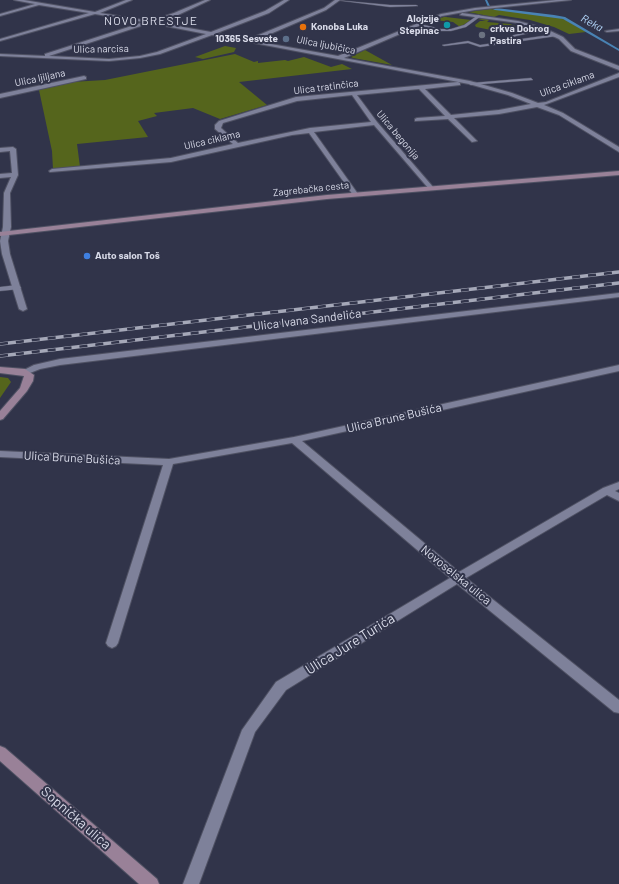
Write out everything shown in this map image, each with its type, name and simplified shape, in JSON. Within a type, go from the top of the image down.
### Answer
[{"type":"main road","name":"Zagrebačka cesta","points":[[3,234],[355,194],[619,173]]},
{"type":"main road","name":"Ulica Ivana Sandelića","points":[[0,370],[25,372]]},
{"type":"main road","points":[[0,417],[28,381],[29,375],[25,372]]},
{"type":"main road","name":"Sopnička ulica","points":[[0,752],[151,884]]},
{"type":"street","name":"Ulica ljubičica","points":[[16,0],[211,33],[470,83],[539,105],[575,121],[619,150]]},
{"type":"street","points":[[0,14],[52,0]]},
{"type":"street","points":[[0,40],[95,13],[130,0]]},
{"type":"street","points":[[42,57],[176,14],[208,0]]},
{"type":"street","name":"Ulica narcisa","points":[[0,55],[109,60],[134,58],[158,53],[267,12],[287,0]]},
{"type":"street","points":[[249,41],[325,9],[337,0]]},
{"type":"street","points":[[339,58],[436,16],[483,8],[569,0]]},
{"type":"street","name":"Ulica ciklama","points":[[453,12],[518,22],[542,29],[565,41],[573,50],[619,68]]},
{"type":"street","points":[[607,31],[619,30]]},
{"type":"street","name":"Ulica ciklama","points":[[417,120],[500,112],[539,105],[619,75]]},
{"type":"street","name":"Ulica ljiljana","points":[[0,96],[84,78]]},
{"type":"street","name":"Ulica tratinčica","points":[[237,145],[218,129],[220,122],[296,99],[470,83]]},
{"type":"street","points":[[420,87],[474,140]]},
{"type":"street","name":"Ulica begonija","points":[[353,93],[375,123],[431,188]]},
{"type":"street","name":"Ulica ciklama","points":[[52,171],[172,160],[310,130],[375,123]]},
{"type":"street","points":[[310,130],[355,194]]},
{"type":"street","points":[[0,150],[13,148],[15,175],[8,192],[3,234],[6,254],[23,309]]},
{"type":"street","points":[[0,176],[15,175]]},
{"type":"street","name":"Ulica Ivana Sandelića","points":[[25,372],[37,367],[60,362],[619,295]]},
{"type":"street","name":"Ulica Brune Bušića","points":[[0,454],[169,462],[294,440],[619,368]]},
{"type":"street","name":"Novoselska ulica","points":[[294,440],[458,578],[619,708]]},
{"type":"street","points":[[112,643],[169,462]]},
{"type":"street","name":"Ulica Jure Turića","points":[[191,884],[249,730],[281,686],[458,578],[607,490],[619,485]]},
{"type":"street","points":[[607,490],[619,498]]},
{"type":"lane","points":[[337,0],[390,6],[416,6]]},
{"type":"lane","points":[[416,24],[441,30],[453,30],[465,26],[479,16]]},
{"type":"lane","points":[[512,36],[542,29]]},
{"type":"lane","points":[[444,45],[468,42],[480,46],[556,35]]},
{"type":"lane","points":[[470,83],[531,79]]},
{"type":"lane","points":[[0,289],[17,287]]},
{"type":"green space","points":[[490,9],[553,16],[566,20],[586,32],[569,34],[554,27],[530,20],[499,15],[494,17],[468,12]]},
{"type":"green space","points":[[444,17],[471,20],[460,27],[453,22],[434,20]]},
{"type":"green space","points":[[478,19],[490,19],[487,22],[510,24],[526,30],[511,33],[497,33],[496,31],[476,27],[475,25],[480,21],[486,21]]},
{"type":"green space","points":[[225,46],[236,48],[234,52],[203,59],[195,57]]},
{"type":"green space","points":[[365,50],[392,65],[351,57]]},
{"type":"green space","points":[[235,54],[254,62],[258,61],[258,63],[288,61],[304,57],[331,67],[342,64],[352,69],[239,82],[267,105],[220,119],[193,108],[154,113],[157,116],[138,121],[148,137],[77,144],[80,167],[53,169],[52,151],[39,90],[71,82],[105,80]]},
{"type":"green space","points":[[0,377],[8,378],[11,382],[0,398]]},
{"type":"waterway","name":"Reka","points":[[486,0],[489,6],[495,9],[564,18],[619,50]]},
{"type":"railway","points":[[0,344],[619,272]]},
{"type":"railway","points":[[0,356],[619,283]]},
{"type":"place","name":"Alojzije Stepinac","points":[[447,25]]},
{"type":"place","name":"Konoba Luka","points":[[303,27]]},
{"type":"place","name":"crkva Dobrog Pastira","points":[[482,35]]},
{"type":"place","name":"10365 Sesvete","points":[[286,39]]},
{"type":"place","name":"Auto salon Toš","points":[[87,256]]},
{"type":"district","name":"NOVO BRESTJE","points":[[151,21]]}]
